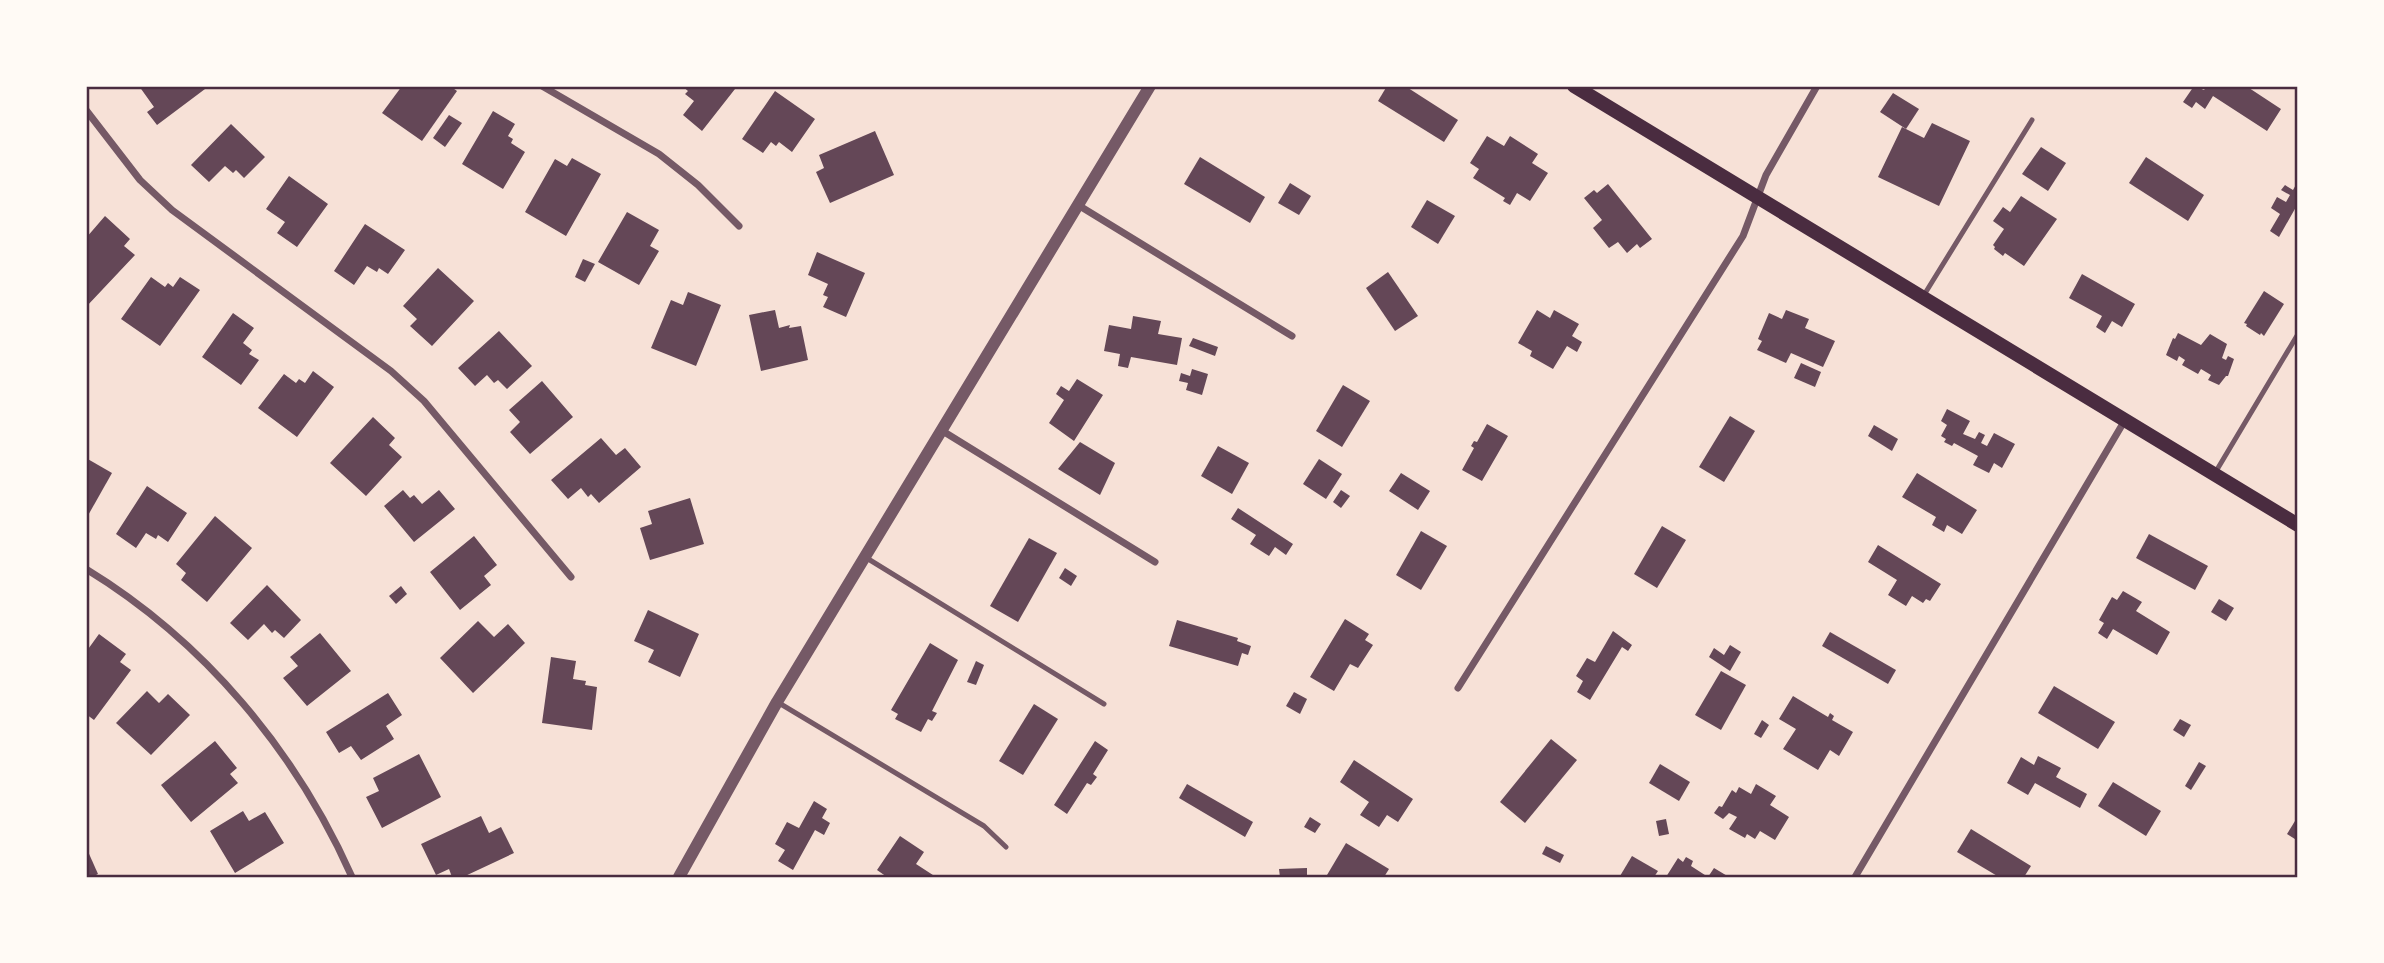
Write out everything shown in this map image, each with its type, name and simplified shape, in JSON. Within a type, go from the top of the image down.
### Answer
[{"type":"main road","points":[[1574,86],[2298,525]]},
{"type":"street","points":[[542,86],[659,155],[698,186],[739,226]]},
{"type":"street","points":[[679,877],[777,702],[1150,86]]},
{"type":"street","points":[[1458,688],[1743,236],[1778,152],[1817,86]]},
{"type":"street","points":[[86,110],[140,180],[172,210],[391,371],[424,401],[570,577]]},
{"type":"street","points":[[1078,205],[1292,336]]},
{"type":"street","points":[[1855,877],[2126,419]]},
{"type":"street","points":[[941,430],[1155,562]]},
{"type":"street","points":[[86,569],[153,617],[190,648],[233,692],[273,740],[312,798],[352,877]]},
{"type":"lane","points":[[1922,298],[2032,120]]},
{"type":"lane","points":[[2215,473],[2298,334]]},
{"type":"lane","points":[[864,557],[1104,704]]},
{"type":"lane","points":[[777,702],[984,826],[1006,847]]},
{"type":"building","points":[[139,86],[203,86],[205,89],[157,125],[147,112],[154,107]]},
{"type":"building","points":[[402,86],[450,86],[457,91],[422,141],[382,113]]},
{"type":"building","points":[[682,86],[730,86],[735,89],[702,131],[683,115],[694,101],[685,94],[688,91]]},
{"type":"building","points":[[1387,86],[1405,86],[1458,120],[1444,142],[1378,101]]},
{"type":"building","points":[[2194,86],[2204,90],[2207,86],[2246,86],[2281,109],[2267,131],[2213,96],[2205,109],[2196,102],[2192,108],[2183,102]]},
{"type":"building","points":[[775,91],[815,119],[792,152],[779,142],[776,146],[771,142],[763,153],[742,139]]},
{"type":"building","points":[[1893,93],[1919,109],[1906,129],[1880,112]]},
{"type":"building","points":[[493,111],[515,124],[508,136],[513,139],[511,143],[525,152],[503,189],[462,164]]},
{"type":"building","points":[[449,115],[462,123],[445,147],[433,138]]},
{"type":"building","points":[[1932,123],[1970,141],[1939,206],[1878,177],[1902,127],[1924,138]]},
{"type":"building","points":[[231,124],[265,157],[244,178],[236,170],[233,173],[225,166],[209,182],[191,165]]},
{"type":"building","points":[[875,131],[894,175],[830,203],[816,172],[824,168],[819,155]]},
{"type":"building","points":[[1487,136],[1504,146],[1510,136],[1538,154],[1532,163],[1548,173],[1530,201],[1517,193],[1510,205],[1503,201],[1505,198],[1473,178],[1479,169],[1470,163]]},
{"type":"building","points":[[2041,147],[2066,163],[2048,191],[2022,174]]},
{"type":"building","points":[[1200,157],[1265,197],[1250,223],[1184,184]]},
{"type":"building","points":[[2146,157],[2204,195],[2188,221],[2129,183]]},
{"type":"building","points":[[572,158],[601,174],[566,236],[525,212],[555,159],[567,166]]},
{"type":"building","points":[[289,176],[328,204],[297,247],[277,233],[285,222],[266,209]]},
{"type":"building","points":[[2298,181],[2298,208],[2296,207],[2279,237],[2270,231],[2280,214],[2271,208],[2277,197],[2286,202],[2290,195],[2281,190],[2285,185],[2293,190]]},
{"type":"building","points":[[1290,183],[1311,196],[1299,215],[1278,203]]},
{"type":"building","points":[[1608,184],[1652,239],[1640,248],[1637,244],[1627,253],[1618,242],[1609,248],[1593,228],[1602,220],[1584,198],[1594,190],[1597,193]]},
{"type":"building","points":[[2021,196],[2057,219],[2024,266],[2005,253],[2003,256],[1993,245],[2004,229],[1993,221],[2003,207],[2010,212]]},
{"type":"building","points":[[1427,200],[1455,216],[1438,244],[1411,227]]},
{"type":"building","points":[[627,212],[659,230],[650,246],[659,251],[639,285],[598,262]]},
{"type":"building","points":[[105,216],[130,239],[124,246],[135,255],[86,307],[86,238]]},
{"type":"building","points":[[365,224],[405,250],[388,274],[379,268],[377,272],[367,266],[354,285],[334,271]]},
{"type":"building","points":[[817,252],[865,273],[846,317],[823,307],[828,297],[823,295],[828,284],[808,275]]},
{"type":"building","points":[[583,259],[595,264],[585,282],[575,277]]},
{"type":"building","points":[[438,268],[474,301],[432,346],[410,326],[417,319],[403,306]]},
{"type":"building","points":[[1388,272],[1418,316],[1395,331],[1366,288]]},
{"type":"building","points":[[2082,274],[2135,304],[2122,327],[2112,321],[2105,333],[2096,327],[2102,316],[2069,298]]},
{"type":"building","points":[[151,277],[165,287],[168,283],[173,287],[180,277],[200,290],[160,346],[121,319]]},
{"type":"building","points":[[2264,291],[2284,304],[2264,336],[2244,323]]},
{"type":"building","points":[[688,292],[721,305],[696,366],[651,348],[671,300],[683,305]]},
{"type":"building","points":[[775,310],[779,328],[801,326],[808,360],[761,371],[749,315]]},
{"type":"building","points":[[1537,310],[1550,318],[1554,310],[1579,324],[1572,336],[1582,342],[1577,352],[1567,346],[1553,369],[1530,356],[1532,351],[1518,343]]},
{"type":"building","points":[[1786,310],[1809,319],[1805,328],[1835,341],[1823,367],[1791,353],[1786,363],[1757,350],[1762,341],[1758,339],[1769,313],[1782,319]]},
{"type":"building","points":[[233,313],[254,328],[243,343],[252,350],[249,354],[259,360],[241,385],[202,357]]},
{"type":"building","points":[[1133,316],[1161,321],[1158,334],[1182,338],[1177,365],[1131,357],[1128,368],[1118,366],[1120,354],[1104,351],[1109,325],[1131,329]]},
{"type":"building","points":[[499,331],[532,366],[507,389],[498,380],[494,383],[487,375],[475,386],[458,368]]},
{"type":"building","points":[[2178,333],[2201,345],[2210,334],[2227,344],[2222,358],[2226,360],[2228,356],[2234,359],[2228,376],[2219,385],[2208,380],[2211,375],[2201,369],[2198,374],[2182,365],[2185,360],[2179,356],[2177,361],[2166,355]]},
{"type":"building","points":[[1193,338],[1218,347],[1215,356],[1189,346]]},
{"type":"building","points":[[1801,363],[1821,372],[1815,387],[1794,378]]},
{"type":"building","points":[[1192,369],[1208,374],[1202,395],[1186,390],[1188,383],[1179,381],[1181,373],[1190,376]]},
{"type":"building","points":[[313,371],[334,387],[297,437],[258,408],[284,374],[296,383],[299,379],[305,383]]},
{"type":"building","points":[[1077,379],[1103,395],[1074,441],[1049,423],[1064,400],[1056,394],[1061,386],[1069,391]]},
{"type":"building","points":[[542,381],[573,417],[530,454],[510,432],[520,422],[509,410]]},
{"type":"building","points":[[1343,385],[1370,401],[1342,447],[1316,431]]},
{"type":"building","points":[[1947,409],[1970,421],[1963,434],[1975,439],[1979,432],[1985,435],[1981,443],[1987,446],[1994,433],[2015,444],[2002,468],[1994,463],[1989,473],[1973,465],[1978,456],[1954,443],[1952,446],[1944,442],[1946,439],[1941,436],[1947,425],[1941,421]]},
{"type":"building","points":[[1730,416],[1755,431],[1724,482],[1699,467]]},
{"type":"building","points":[[373,417],[395,438],[389,445],[402,457],[366,496],[330,463]]},
{"type":"building","points":[[1487,424],[1508,436],[1482,481],[1462,470],[1474,448],[1471,446],[1474,441],[1477,442]]},
{"type":"building","points":[[1874,425],[1898,439],[1892,451],[1868,436]]},
{"type":"building","points":[[601,438],[616,455],[625,448],[641,467],[599,503],[591,494],[588,497],[581,488],[568,499],[551,480]]},
{"type":"building","points":[[1080,442],[1115,463],[1100,495],[1058,469]]},
{"type":"building","points":[[1218,446],[1249,463],[1232,494],[1201,476]]},
{"type":"building","points":[[86,458],[112,473],[86,519]]},
{"type":"building","points":[[1319,459],[1342,474],[1326,499],[1303,484]]},
{"type":"building","points":[[1401,473],[1430,491],[1418,510],[1389,491]]},
{"type":"building","points":[[1917,473],[1977,510],[1962,534],[1947,525],[1944,532],[1932,525],[1936,517],[1902,497]]},
{"type":"building","points":[[147,486],[187,513],[168,542],[158,535],[156,539],[146,533],[136,548],[116,534]]},
{"type":"building","points":[[403,490],[410,498],[414,495],[422,504],[439,490],[455,509],[414,542],[384,506]]},
{"type":"building","points":[[1341,490],[1350,496],[1341,508],[1333,502]]},
{"type":"building","points":[[690,498],[704,544],[650,560],[640,528],[652,524],[648,511]]},
{"type":"building","points":[[1238,508],[1293,544],[1286,555],[1275,547],[1269,556],[1250,544],[1256,535],[1231,519]]},
{"type":"building","points":[[215,516],[252,548],[207,602],[181,580],[186,573],[176,564]]},
{"type":"building","points":[[1662,526],[1686,540],[1657,588],[1634,574]]},
{"type":"building","points":[[1421,531],[1447,546],[1421,590],[1396,575]]},
{"type":"building","points":[[2149,534],[2208,566],[2195,590],[2136,558]]},
{"type":"building","points":[[474,536],[497,565],[484,576],[491,585],[460,610],[430,572]]},
{"type":"building","points":[[1029,538],[1057,553],[1018,622],[990,606]]},
{"type":"building","points":[[1878,545],[1941,584],[1930,601],[1926,599],[1923,603],[1912,596],[1906,606],[1888,595],[1897,580],[1868,562]]},
{"type":"building","points":[[1065,568],[1077,576],[1071,586],[1059,578]]},
{"type":"building","points":[[267,585],[301,620],[284,638],[275,630],[272,633],[264,624],[248,640],[230,623]]},
{"type":"building","points":[[401,586],[407,594],[396,604],[389,596]]},
{"type":"building","points":[[2123,591],[2142,602],[2136,611],[2170,632],[2157,655],[2113,629],[2107,639],[2098,633],[2104,623],[2099,620],[2112,597],[2117,600]]},
{"type":"building","points":[[2219,599],[2234,608],[2226,621],[2211,612]]},
{"type":"building","points":[[648,610],[699,634],[680,677],[648,662],[654,650],[634,641]]},
{"type":"building","points":[[1345,619],[1369,634],[1365,640],[1373,645],[1358,668],[1350,664],[1334,691],[1310,677]]},
{"type":"building","points":[[1177,620],[1238,638],[1237,641],[1251,646],[1248,655],[1242,653],[1238,666],[1169,646]]},
{"type":"building","points":[[478,621],[494,637],[508,624],[525,643],[473,693],[440,658]]},
{"type":"building","points":[[1613,631],[1632,645],[1628,651],[1622,647],[1590,700],[1577,692],[1583,681],[1576,676],[1587,658],[1595,662]]},
{"type":"building","points":[[1830,632],[1896,670],[1888,684],[1822,646]]},
{"type":"building","points":[[320,633],[351,671],[307,706],[283,678],[298,666],[290,657]]},
{"type":"building","points":[[99,634],[126,654],[120,662],[131,670],[94,720],[86,714],[86,652]]},
{"type":"building","points":[[930,643],[958,660],[932,711],[937,713],[932,721],[928,719],[921,732],[895,719],[898,714],[891,710]]},
{"type":"building","points":[[1730,645],[1741,652],[1730,671],[1709,657],[1714,648],[1724,655]]},
{"type":"building","points":[[551,657],[576,661],[573,679],[586,681],[585,685],[597,687],[592,730],[542,723]]},
{"type":"building","points":[[976,661],[984,665],[976,685],[967,682]]},
{"type":"building","points":[[1721,671],[1746,685],[1721,730],[1695,715]]},
{"type":"building","points":[[2054,686],[2115,722],[2098,749],[2038,713]]},
{"type":"building","points":[[147,691],[159,703],[168,694],[190,715],[151,755],[116,723]]},
{"type":"building","points":[[1294,692],[1307,699],[1300,714],[1286,706]]},
{"type":"building","points":[[388,693],[402,715],[386,726],[394,739],[361,760],[351,746],[339,753],[326,732]]},
{"type":"building","points":[[1793,696],[1828,717],[1830,713],[1834,716],[1832,720],[1853,732],[1839,756],[1830,750],[1818,770],[1783,749],[1796,729],[1779,719]]},
{"type":"building","points":[[1034,704],[1058,719],[1023,775],[999,761]]},
{"type":"building","points":[[2180,719],[2191,725],[2184,737],[2173,730]]},
{"type":"building","points":[[1762,720],[1769,725],[1761,738],[1754,734]]},
{"type":"building","points":[[1551,739],[1577,760],[1525,823],[1500,802]]},
{"type":"building","points":[[215,741],[237,768],[230,774],[238,783],[191,822],[161,785]]},
{"type":"building","points":[[1095,741],[1108,750],[1093,774],[1097,777],[1091,785],[1087,783],[1067,814],[1054,805]]},
{"type":"building","points":[[419,754],[441,797],[382,828],[366,797],[379,791],[373,778]]},
{"type":"building","points":[[2038,756],[2061,768],[2056,777],[2087,794],[2080,808],[2035,783],[2028,795],[2007,783],[2021,757],[2034,765]]},
{"type":"building","points":[[1354,760],[1413,799],[1398,822],[1387,815],[1379,827],[1360,815],[1369,802],[1340,782]]},
{"type":"building","points":[[2199,762],[2206,766],[2191,790],[2185,786]]},
{"type":"building","points":[[1660,764],[1690,782],[1679,801],[1649,783]]},
{"type":"building","points":[[2113,782],[2161,811],[2146,836],[2098,806]]},
{"type":"building","points":[[1187,784],[1253,822],[1245,837],[1179,798]]},
{"type":"building","points":[[1756,784],[1776,796],[1770,805],[1789,817],[1775,840],[1760,831],[1755,839],[1747,834],[1745,838],[1729,829],[1737,817],[1729,813],[1723,819],[1714,813],[1719,806],[1722,807],[1732,790],[1736,793],[1739,787],[1751,794]]},
{"type":"building","points":[[814,801],[827,809],[822,818],[830,823],[824,835],[815,830],[793,870],[778,861],[785,850],[775,844],[787,822],[799,828]]},
{"type":"building","points":[[243,811],[249,821],[265,812],[284,843],[235,873],[210,831]]},
{"type":"building","points":[[481,816],[489,833],[501,827],[514,853],[463,877],[452,877],[449,869],[436,875],[421,844]]},
{"type":"building","points":[[1310,817],[1321,824],[1315,833],[1304,827]]},
{"type":"building","points":[[1666,819],[1669,834],[1659,836],[1656,821]]},
{"type":"building","points":[[2295,821],[2298,823],[2298,841],[2287,834]]},
{"type":"building","points":[[1971,829],[2031,866],[2024,877],[1999,877],[1957,852]]},
{"type":"building","points":[[900,836],[924,852],[916,864],[936,877],[887,877],[877,870]]},
{"type":"building","points":[[1346,843],[1389,869],[1384,877],[1327,875]]},
{"type":"building","points":[[1546,846],[1564,855],[1560,863],[1542,854]]},
{"type":"building","points":[[86,847],[98,874],[92,877],[86,877]]},
{"type":"building","points":[[1632,856],[1658,871],[1654,877],[1620,876]]},
{"type":"building","points":[[1686,857],[1693,861],[1691,866],[1708,877],[1666,877],[1678,858],[1683,862]]},
{"type":"building","points":[[1307,868],[1307,877],[1280,877],[1279,869]]},
{"type":"building","points":[[1714,868],[1729,877],[1708,877]]}]
